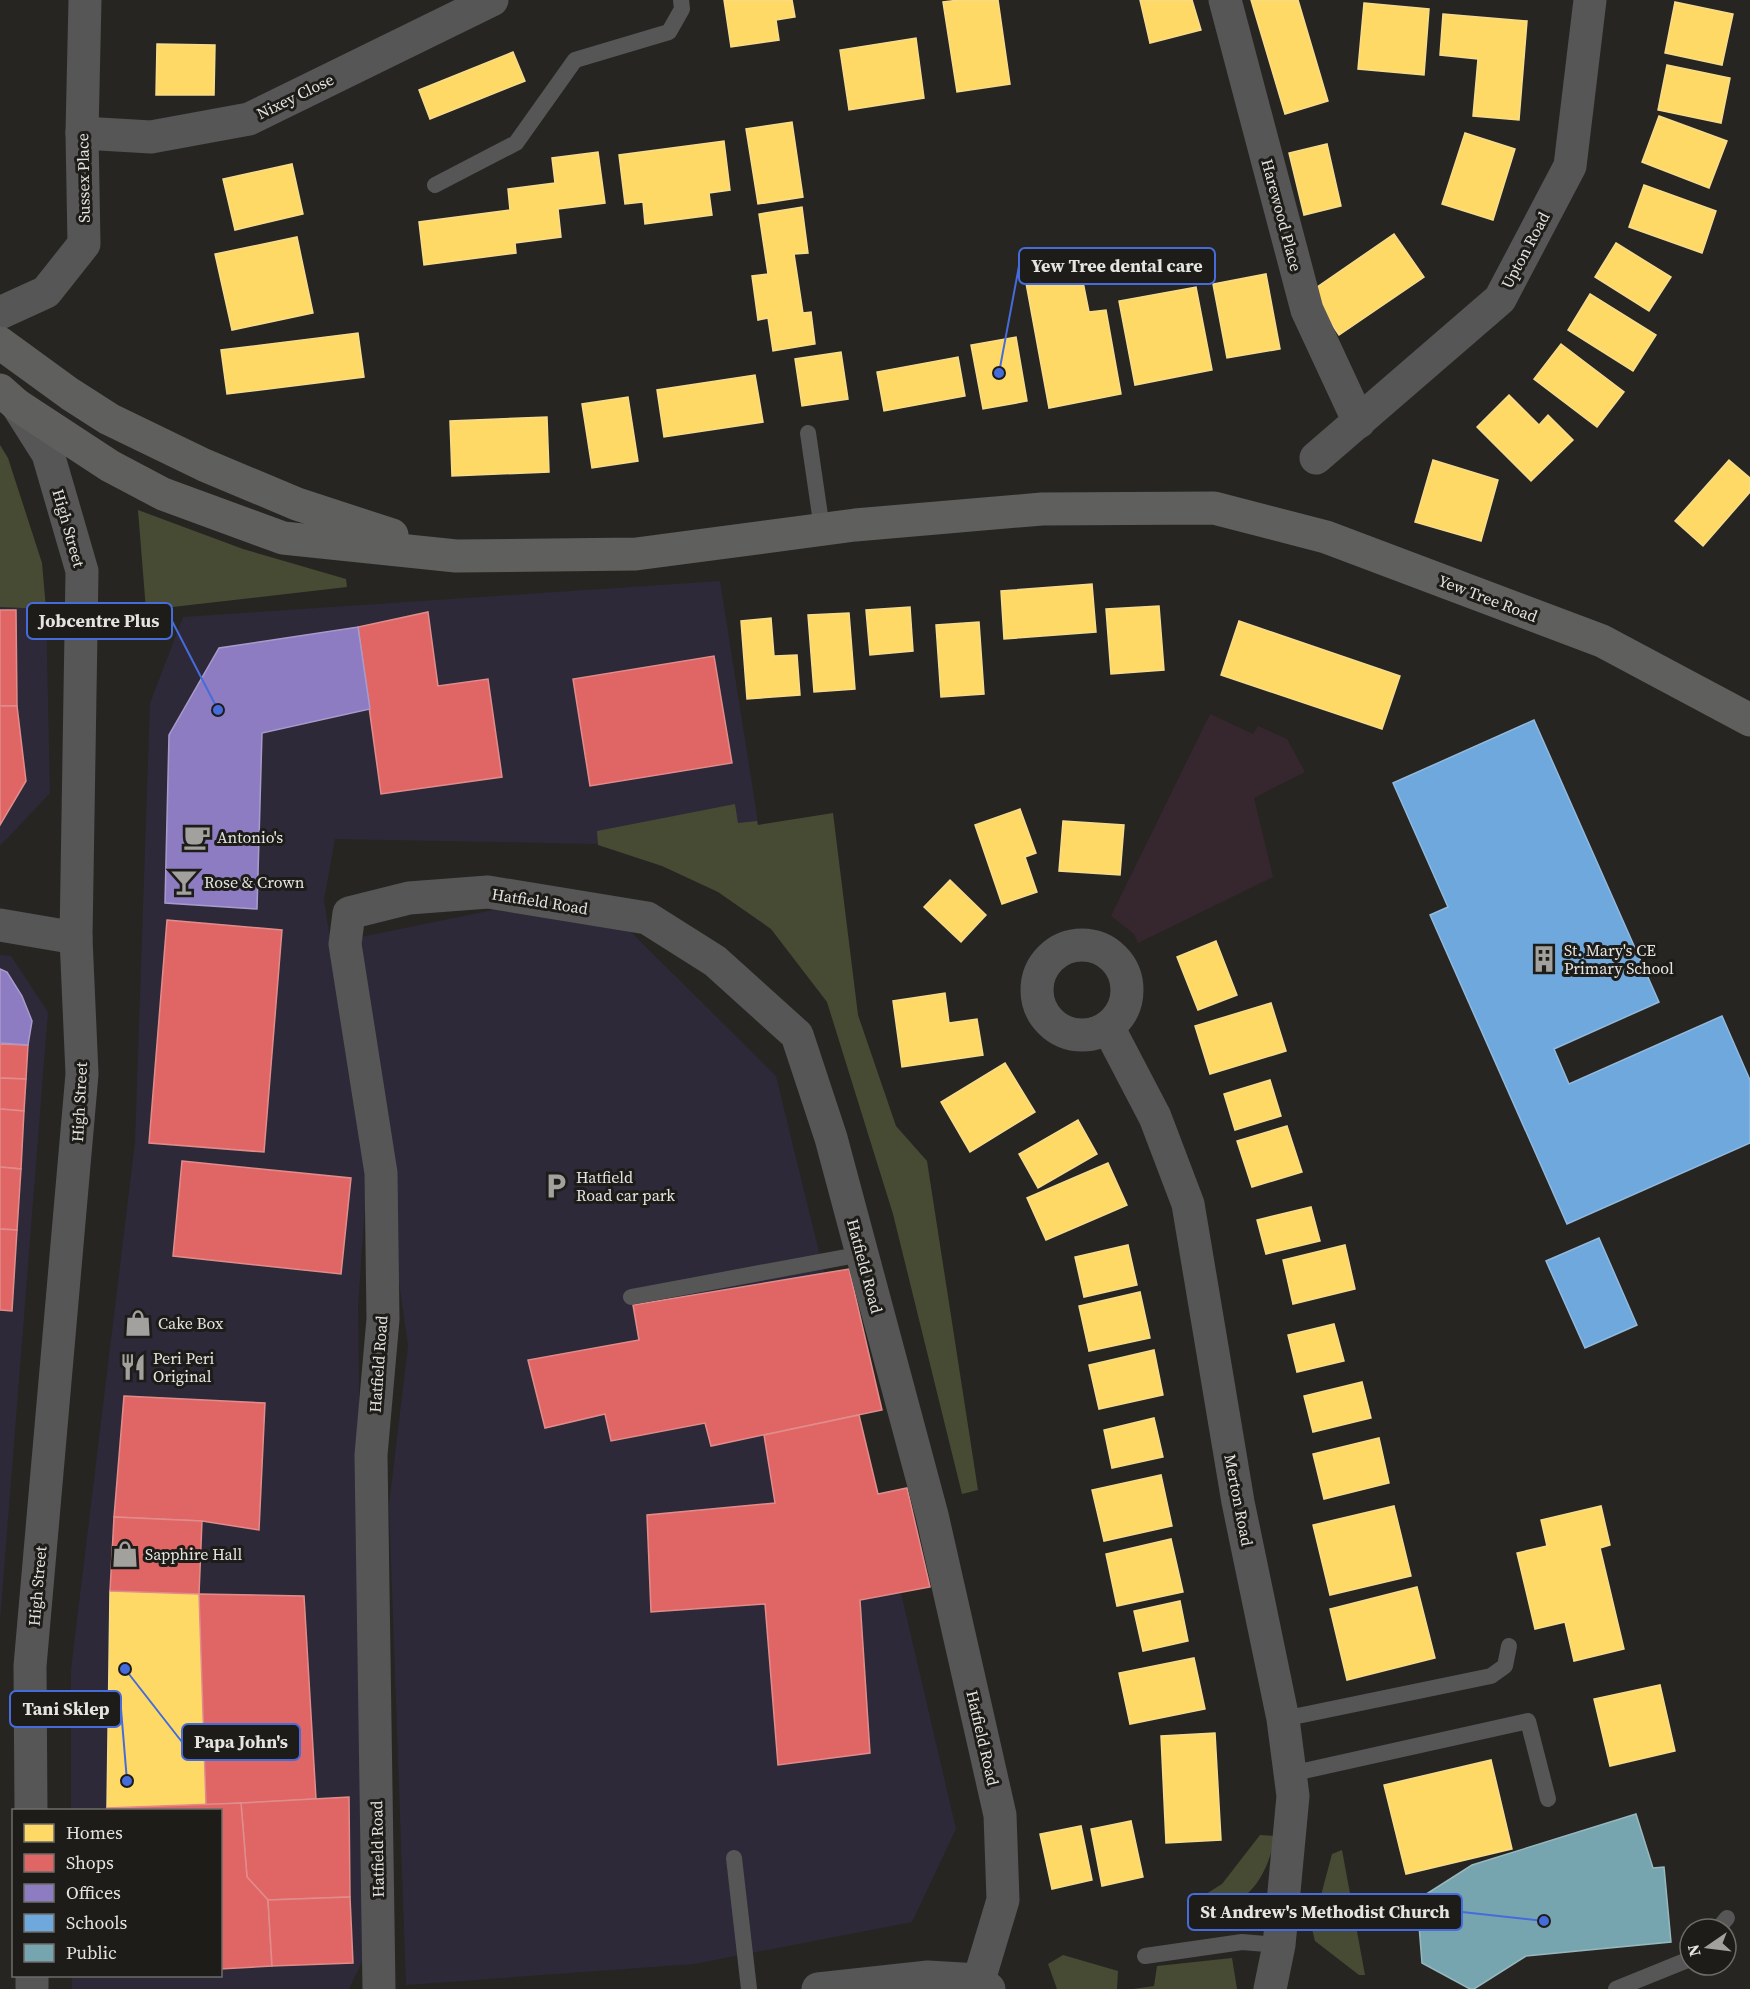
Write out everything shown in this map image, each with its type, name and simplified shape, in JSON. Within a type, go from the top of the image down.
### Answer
[{"type":"main road","points":[[0,343],[108,419],[204,465],[297,504],[456,556]]},
{"type":"main road","points":[[9,398],[110,466],[162,494],[283,538],[456,556]]},
{"type":"main road","name":"Yew Tree Road","points":[[456,556],[636,554],[822,529],[1042,509],[1214,508],[1326,537],[1602,641],[1750,720]]},
{"type":"street","name":"Sussex Place","points":[[0,313],[46,292],[84,244],[82,133],[85,0]]},
{"type":"street","name":"Nixey Close","points":[[82,133],[151,137],[249,119],[492,0]]},
{"type":"street","name":"Harewood Place","points":[[1225,0],[1307,310],[1359,422]]},
{"type":"street","name":"Upton Road","points":[[1316,458],[1500,299],[1570,166],[1590,0]]},
{"type":"street","name":"High Street","points":[[9,398],[48,454],[82,571],[76,938],[82,1074],[30,1666],[31,1809]]},
{"type":"street","name":"Hatfield Road","points":[[378,1989],[371,1455],[383,1319],[381,1173],[345,944],[349,913],[409,898],[488,892],[647,918],[715,961],[797,1035],[831,1138],[932,1515],[1000,1815],[1003,1900],[984,1984]]},
{"type":"street","points":[[0,925],[76,938]]},
{"type":"street","name":"Merton Road","points":[[1108,1027],[1155,1117],[1188,1204],[1238,1502],[1283,1719],[1293,1796],[1279,1945],[1270,1989]]},
{"type":"street","points":[[818,1989],[929,1983],[984,1984]]},
{"type":"lane","points":[[435,185],[516,143],[575,60],[669,32],[682,9],[681,0]]},
{"type":"lane","points":[[808,433],[822,529]]},
{"type":"lane","points":[[631,1297],[862,1254]]},
{"type":"lane","points":[[1283,1719],[1491,1676],[1504,1666],[1509,1646]]},
{"type":"lane","points":[[1290,1774],[1528,1721],[1548,1799]]},
{"type":"lane","points":[[734,1858],[749,1989]]},
{"type":"lane","points":[[1145,1956],[1242,1942],[1279,1945]]},
{"type":"lane","points":[[1616,1989],[1678,1964]]},
{"type":"shaded area","points":[[720,581],[758,822],[596,844],[335,839],[324,900],[367,1178],[358,1307],[366,1953],[349,1989],[72,1989],[72,1977],[222,1977],[222,1809],[71,1809],[71,1669],[135,1142],[150,703],[183,617]]},
{"type":"shaded area","points":[[0,607],[46,609],[50,793],[0,846]]},
{"type":"shaded area","points":[[1210,714],[1253,734],[1258,726],[1287,739],[1305,772],[1254,798],[1273,877],[1138,943],[1134,934],[1111,916]]},
{"type":"shaded area","points":[[493,910],[627,928],[776,1076],[878,1494],[956,1829],[912,1922],[694,1964],[406,1985],[389,1505],[408,1346],[351,939]]},
{"type":"shaded area","points":[[0,955],[11,956],[48,1012],[0,1621]]},
{"type":"green space","points":[[0,445],[8,458],[42,563],[46,609],[0,607]]},
{"type":"green space","points":[[138,510],[243,549],[346,579],[347,587],[146,610]]},
{"type":"green space","points":[[735,804],[738,823],[757,821],[758,825],[833,813],[858,1015],[896,1126],[927,1161],[978,1490],[962,1494],[893,1214],[827,1002],[771,929],[718,892],[662,866],[598,845],[597,831]]},
{"type":"green space","points":[[1260,1835],[1275,1836],[1267,1865],[1261,1877],[1244,1897],[1233,1905],[1204,1916],[1196,1905],[1201,1897],[1222,1884]]},
{"type":"green space","points":[[1342,1850],[1365,1975],[1359,1975],[1315,1941],[1312,1929],[1332,1854]]},
{"type":"green space","points":[[1063,1955],[1118,1971],[1117,1989],[1057,1989],[1048,1964]]},
{"type":"green space","points":[[1232,1958],[1237,1989],[1133,1989],[1154,1986],[1157,1966]]},
{"type":"building: Homes","points":[[724,0],[792,0],[795,17],[776,20],[779,40],[731,47]]},
{"type":"building: Homes","points":[[998,0],[1010,84],[957,92],[943,2]]},
{"type":"building: Homes","points":[[1140,0],[1192,0],[1201,30],[1150,43]]},
{"type":"building: Homes","points":[[1251,0],[1298,0],[1328,101],[1285,114]]},
{"type":"building: Homes","points":[[1675,2],[1733,14],[1722,65],[1665,53]]},
{"type":"building: Homes","points":[[1364,3],[1429,9],[1424,75],[1358,69]]},
{"type":"building: Homes","points":[[1443,14],[1527,21],[1519,120],[1473,116],[1478,59],[1440,55]]},
{"type":"building: Homes","points":[[916,38],[924,98],[849,110],[840,50]]},
{"type":"building: Homes","points":[[157,44],[215,45],[214,95],[156,95]]},
{"type":"building: Homes","points":[[513,52],[525,81],[430,119],[419,90]]},
{"type":"building: Homes","points":[[1667,65],[1730,78],[1721,123],[1658,110]]},
{"type":"building: Homes","points":[[1659,116],[1727,141],[1709,188],[1642,162]]},
{"type":"building: Homes","points":[[792,122],[803,197],[758,204],[746,129]]},
{"type":"building: Homes","points":[[1465,133],[1515,149],[1493,220],[1442,204]]},
{"type":"building: Homes","points":[[724,141],[730,190],[709,193],[712,215],[645,224],[643,202],[625,204],[619,155]]},
{"type":"building: Homes","points":[[1327,144],[1341,206],[1304,215],[1289,153]]},
{"type":"building: Homes","points":[[598,152],[605,203],[558,209],[561,237],[515,243],[516,253],[424,265],[419,222],[510,210],[508,189],[555,183],[552,158]]},
{"type":"building: Homes","points":[[292,164],[303,214],[235,230],[223,179]]},
{"type":"building: Homes","points":[[1644,185],[1716,211],[1702,253],[1629,227]]},
{"type":"building: Homes","points":[[802,207],[808,253],[794,254],[803,313],[811,312],[815,344],[773,351],[768,318],[758,320],[752,276],[768,274],[759,214]]},
{"type":"building: Homes","points":[[1394,234],[1424,277],[1339,335],[1310,292]]},
{"type":"building: Homes","points":[[297,237],[313,313],[232,330],[215,254]]},
{"type":"building: Homes","points":[[1616,243],[1671,277],[1649,311],[1595,277]]},
{"type":"building: Homes","points":[[1079,262],[1089,312],[1106,310],[1121,394],[1049,408],[1024,272]]},
{"type":"building: Homes","points":[[1266,274],[1280,349],[1227,358],[1213,284]]},
{"type":"building: Homes","points":[[1196,287],[1212,370],[1135,385],[1119,301]]},
{"type":"building: Homes","points":[[1590,294],[1656,335],[1633,371],[1568,330]]},
{"type":"building: Homes","points":[[358,333],[364,377],[227,394],[221,350]]},
{"type":"building: Homes","points":[[1016,337],[1027,401],[983,409],[971,345]]},
{"type":"building: Homes","points":[[1561,344],[1624,392],[1597,427],[1534,379]]},
{"type":"building: Homes","points":[[841,352],[848,399],[802,406],[795,359]]},
{"type":"building: Homes","points":[[958,357],[965,396],[884,411],[877,372]]},
{"type":"building: Homes","points":[[755,375],[763,422],[664,437],[657,390]]},
{"type":"building: Homes","points":[[1509,395],[1539,425],[1548,415],[1573,440],[1531,481],[1477,427]]},
{"type":"building: Homes","points":[[628,397],[638,461],[592,468],[582,404]]},
{"type":"building: Homes","points":[[547,417],[549,472],[452,476],[450,421]]},
{"type":"building: Homes","points":[[1433,460],[1498,480],[1481,541],[1415,522]]},
{"type":"building: Homes","points":[[1729,460],[1750,478],[1750,492],[1703,546],[1675,521]]},
{"type":"building: Homes","points":[[1092,584],[1096,632],[1004,639],[1001,591]]},
{"type":"building: Homes","points":[[1159,606],[1164,670],[1111,674],[1106,609]]},
{"type":"building: Homes","points":[[910,607],[913,651],[870,655],[866,610]]},
{"type":"building: Homes","points":[[849,613],[855,689],[814,692],[808,615]]},
{"type":"building: Homes","points":[[771,618],[774,656],[797,655],[800,695],[747,699],[741,621]]},
{"type":"building: Homes","points":[[1239,621],[1400,676],[1382,729],[1221,675]]},
{"type":"building: Homes","points":[[979,622],[984,694],[941,697],[936,625]]},
{"type":"building: Homes","points":[[1020,809],[1036,853],[1025,857],[1037,892],[1002,904],[975,825]]},
{"type":"building: Homes","points":[[1063,821],[1124,825],[1120,875],[1059,871]]},
{"type":"building: Homes","points":[[950,880],[986,915],[961,942],[924,907]]},
{"type":"building: Homes","points":[[1216,941],[1237,995],[1198,1010],[1177,957]]},
{"type":"building: Homes","points":[[945,993],[949,1023],[977,1019],[983,1055],[902,1067],[893,1001]]},
{"type":"building: Homes","points":[[1271,1003],[1286,1051],[1210,1074],[1195,1026]]},
{"type":"building: Homes","points":[[1005,1063],[1035,1112],[970,1152],[941,1102]]},
{"type":"building: Homes","points":[[1270,1080],[1281,1116],[1235,1130],[1224,1094]]},
{"type":"building: Homes","points":[[1078,1120],[1097,1154],[1038,1188],[1019,1154]]},
{"type":"building: Homes","points":[[1287,1126],[1302,1172],[1252,1187],[1237,1141]]},
{"type":"building: Homes","points":[[1108,1163],[1127,1205],[1046,1240],[1027,1198]]},
{"type":"building: Homes","points":[[1311,1207],[1320,1241],[1266,1254],[1257,1220]]},
{"type":"building: Homes","points":[[1128,1245],[1137,1285],[1084,1297],[1075,1257]]},
{"type":"building: Homes","points":[[1345,1245],[1355,1289],[1293,1304],[1283,1260]]},
{"type":"building: Homes","points":[[1140,1292],[1150,1338],[1089,1351],[1079,1306]]},
{"type":"building: Homes","points":[[1334,1324],[1344,1361],[1297,1372],[1288,1335]]},
{"type":"building: Homes","points":[[1154,1350],[1163,1395],[1099,1409],[1089,1365]]},
{"type":"building: Homes","points":[[1362,1382],[1371,1418],[1313,1432],[1304,1396]]},
{"type":"building: Homes","points":[[1154,1418],[1163,1457],[1112,1468],[1104,1430]]},
{"type":"building: Homes","points":[[1379,1438],[1389,1483],[1324,1499],[1313,1454]]},
{"type":"building: Homes","points":[[1161,1475],[1172,1526],[1104,1541],[1092,1490]]},
{"type":"building: Homes","points":[[1394,1506],[1411,1576],[1330,1595],[1313,1525]]},
{"type":"building: Homes","points":[[1601,1506],[1610,1545],[1600,1548],[1624,1649],[1574,1661],[1565,1622],[1535,1629],[1517,1553],[1547,1546],[1541,1520]]},
{"type":"building: Homes","points":[[1171,1539],[1183,1592],[1117,1606],[1106,1554]]},
{"type":"building: Homes","points":[[1417,1587],[1435,1658],[1347,1680],[1330,1609]]},
{"type":"building: Homes","points":[[110,1591],[199,1594],[206,1805],[107,1808]]},
{"type":"building: Homes","points":[[1180,1601],[1188,1641],[1143,1651],[1134,1611]]},
{"type":"building: Homes","points":[[1194,1658],[1205,1709],[1130,1724],[1119,1673]]},
{"type":"building: Homes","points":[[1660,1685],[1675,1751],[1610,1766],[1594,1699]]},
{"type":"building: Homes","points":[[1215,1733],[1221,1840],[1166,1843],[1161,1736]]},
{"type":"building: Homes","points":[[1491,1760],[1512,1849],[1406,1874],[1384,1785]]},
{"type":"building: Homes","points":[[1131,1821],[1143,1877],[1102,1886],[1091,1829]]},
{"type":"building: Homes","points":[[1081,1826],[1092,1880],[1052,1889],[1040,1834]]},
{"type":"building: Shops","points":[[0,610],[16,610],[17,706],[0,706]]},
{"type":"building: Shops","points":[[428,612],[438,686],[488,679],[502,777],[381,794],[358,627]]},
{"type":"building: Shops","points":[[714,656],[732,763],[590,786],[573,679]]},
{"type":"building: Shops","points":[[0,706],[17,706],[26,781],[0,825]]},
{"type":"building: Shops","points":[[167,920],[282,930],[264,1152],[149,1143]]},
{"type":"building: Shops","points":[[0,1044],[28,1045],[26,1079],[0,1078]]},
{"type":"building: Shops","points":[[0,1078],[26,1079],[24,1111],[0,1109]]},
{"type":"building: Shops","points":[[0,1109],[24,1111],[21,1169],[0,1167]]},
{"type":"building: Shops","points":[[182,1161],[351,1178],[341,1274],[173,1256]]},
{"type":"building: Shops","points":[[0,1167],[21,1169],[17,1230],[0,1229]]},
{"type":"building: Shops","points":[[0,1229],[17,1230],[12,1311],[0,1310]]},
{"type":"building: Shops","points":[[849,1269],[882,1410],[711,1446],[705,1423],[611,1441],[605,1414],[545,1428],[528,1360],[639,1340],[633,1305]]},
{"type":"building: Shops","points":[[124,1396],[265,1403],[259,1530],[202,1521],[114,1517]]},
{"type":"building: Shops","points":[[859,1415],[878,1494],[907,1488],[930,1587],[860,1600],[870,1753],[778,1765],[765,1604],[651,1612],[647,1515],[775,1503],[764,1435]]},
{"type":"building: Shops","points":[[114,1517],[202,1521],[199,1594],[110,1591]]},
{"type":"building: Shops","points":[[199,1594],[304,1596],[316,1799],[206,1805]]},
{"type":"building: Shops","points":[[349,1797],[350,1897],[268,1900],[247,1877],[241,1803]]},
{"type":"building: Shops","points":[[241,1803],[247,1877],[268,1900],[272,1966],[222,1969],[222,1809],[107,1808]]},
{"type":"building: Shops","points":[[350,1897],[353,1963],[272,1966],[268,1900]]},
{"type":"building: Offices","points":[[358,627],[370,709],[262,733],[257,909],[165,903],[169,735],[219,648]]},
{"type":"building: Offices","points":[[0,969],[7,972],[22,996],[32,1021],[28,1045],[0,1043]]},
{"type":"building: Schools","name":"St. Mary's CE Primary School","points":[[1534,720],[1659,1002],[1554,1049],[1569,1084],[1722,1016],[1750,1080],[1750,1143],[1567,1224],[1430,915],[1448,907],[1393,783]]},
{"type":"building: Schools","points":[[1599,1238],[1637,1325],[1585,1348],[1546,1261]]},
{"type":"building: Public","points":[[1636,1814],[1653,1868],[1664,1867],[1671,1942],[1526,1956],[1474,1989],[1422,1963],[1417,1900],[1472,1865]]},
{"type":"place","name":"Yew Tree dental care","points":[[999,373]]},
{"type":"place","name":"Jobcentre Plus","points":[[218,710]]},
{"type":"place","name":"Antonio's","points":[[197,837]]},
{"type":"place","name":"Rose & Crown","points":[[184,882]]},
{"type":"place","name":"St. Mary's CE Primary School","points":[[1544,959]]},
{"type":"place","name":"Hatfield Road car park","points":[[556,1186]]},
{"type":"place","name":"Cake Box","points":[[138,1323]]},
{"type":"place","name":"Peri Peri Original","points":[[133,1367]]},
{"type":"place","name":"Sapphire Hall","points":[[125,1554]]},
{"type":"place","name":"Papa John's","points":[[125,1669]]},
{"type":"place","name":"Tani Sklep","points":[[127,1781]]},
{"type":"place","name":"St Andrew's Methodist Church","points":[[1544,1921]]}]
